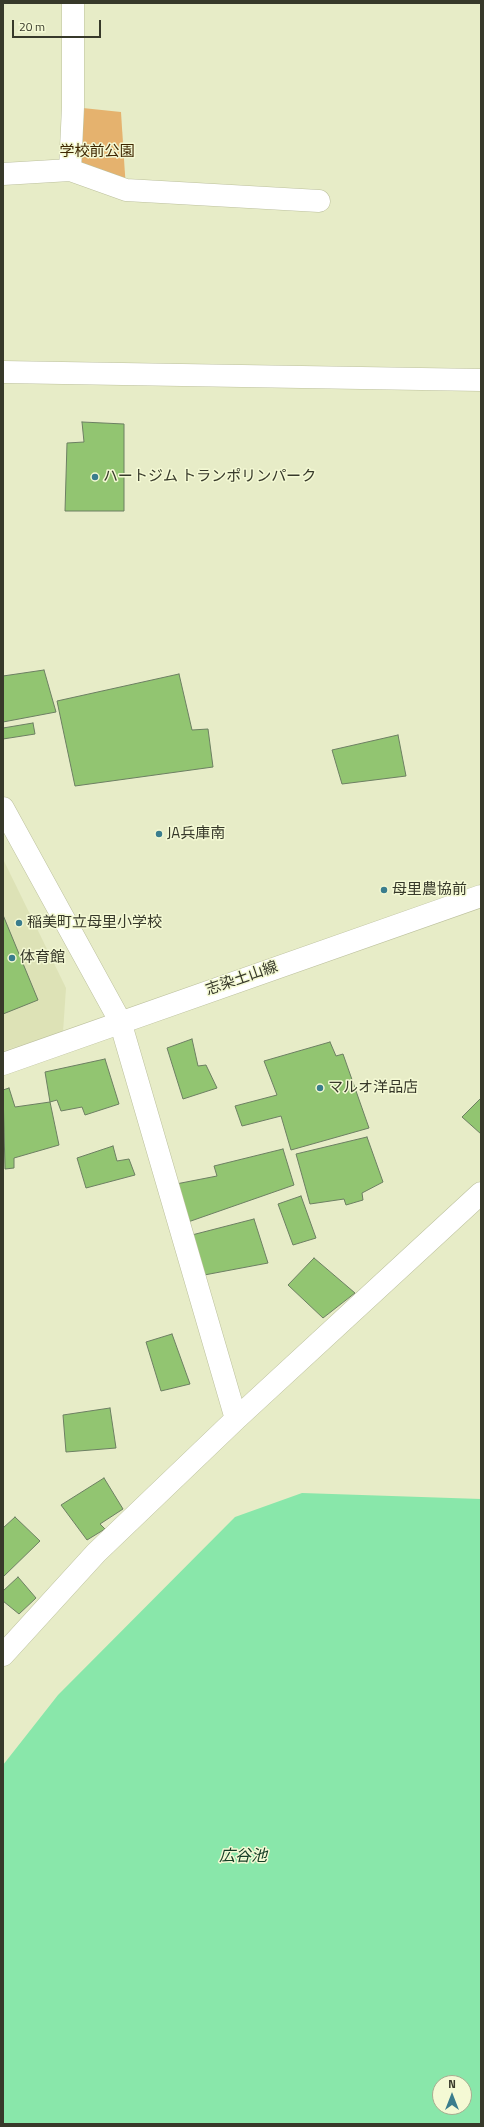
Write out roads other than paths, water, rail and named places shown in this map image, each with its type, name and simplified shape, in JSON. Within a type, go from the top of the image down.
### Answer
[{"type":"street","points":[[70,170],[73,107],[73,3]]},
{"type":"street","points":[[3,174],[70,170],[126,190],[319,201]]},
{"type":"street","points":[[3,372],[481,380]]},
{"type":"street","points":[[3,808],[120,1021],[236,1419]]},
{"type":"street","name":"志染土山線","points":[[3,1064],[120,1021],[481,896]]},
{"type":"street","points":[[3,1655],[96,1553],[236,1419],[481,1193]]},
{"type":"water","name":"広谷池","points":[[302,1493],[481,1499],[481,2124],[3,2124],[3,1765],[58,1695],[235,1517]]},
{"type":"place","name":"ハートジム トランポリンパーク","points":[[95,477]]},
{"type":"place","name":"JA兵庫南","points":[[159,834]]},
{"type":"place","name":"母里農協前","points":[[384,890]]},
{"type":"place","name":"稲美町立母里小学校","points":[[19,923]]},
{"type":"place","name":"体育館","points":[[12,958]]},
{"type":"place","name":"マルオ洋品店","points":[[320,1088]]},
{"type":"park label","name":"学校前公園","points":[[97,152]]}]
